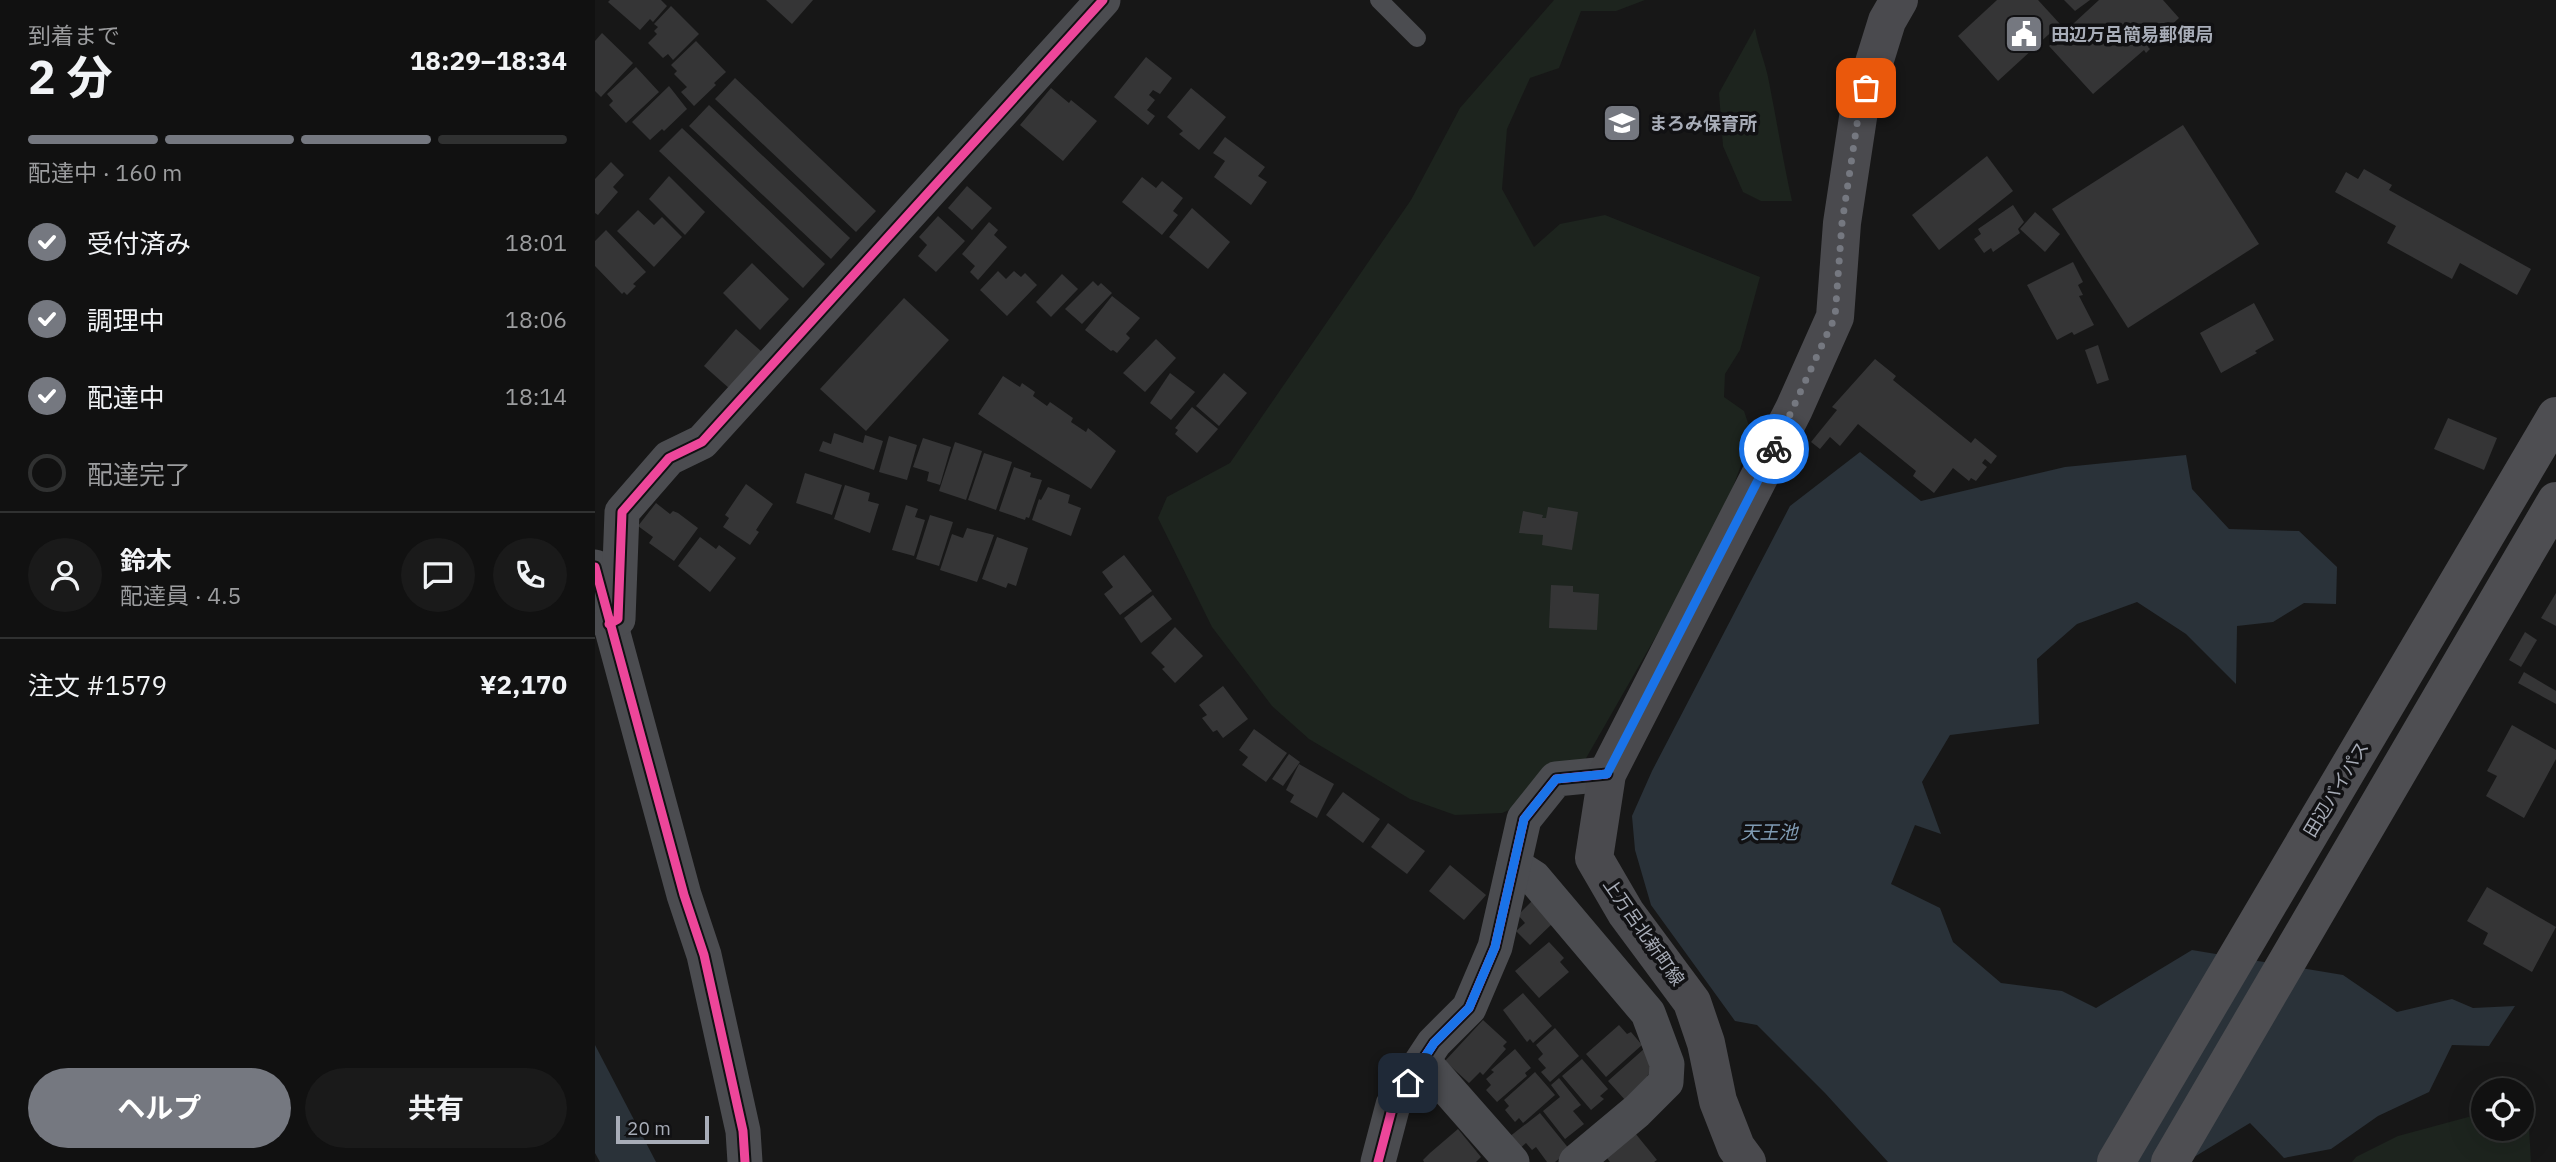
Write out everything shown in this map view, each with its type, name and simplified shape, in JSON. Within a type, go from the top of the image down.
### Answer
[{"type":"highway","name":"田辺バイパス","points":[[2116,1162],[2556,416]]},
{"type":"highway","points":[[2171,1162],[2556,501]]},
{"type":"main road","name":"上万呂北新町線","points":[[1747,1162],[1736,1147],[1718,1101],[1706,1043],[1692,1002],[1626,913],[1594,859],[1607,774],[1794,409],[1835,317],[1842,223],[1859,111],[1887,21],[1899,0]]},
{"type":"street","points":[[609,624],[618,619],[622,512],[669,458],[702,442],[1103,0]]},
{"type":"street","points":[[595,567],[684,895],[704,955],[743,1131],[745,1162]]},
{"type":"street","points":[[1378,1162],[1394,1105],[1434,1043],[1469,1008],[1495,947],[1524,819],[1556,779],[1607,774]]},
{"type":"street","points":[[1514,865],[1534,878],[1648,1013],[1667,1064],[1666,1082],[1637,1111],[1576,1162]]},
{"type":"street","points":[[1423,1061],[1512,1162]]},
{"type":"lane","points":[[1379,0],[1417,37]]},
{"type":"shaded area","points":[[1554,0],[1645,0],[1616,11],[1581,11],[1559,68],[1530,78],[1507,129],[1502,189],[1534,247],[1560,224],[1605,215],[1760,277],[1740,350],[1725,374],[1724,397],[1744,411],[1752,435],[1718,528],[1581,767],[1548,793],[1502,813],[1455,815],[1410,799],[1309,739],[1272,706],[1212,627],[1158,518],[1167,497],[1230,463],[1411,200],[1460,108]]},
{"type":"shaded area","points":[[1755,28],[1768,75],[1792,201],[1761,201],[1743,192],[1723,146],[1719,93]]},
{"type":"shaded area","points":[[2471,1116],[2471,1141],[2530,1141],[2531,1162],[2352,1162],[2356,1157],[2398,1136]]},
{"type":"water","name":"天王池","points":[[1860,452],[1921,501],[2065,467],[2186,455],[2192,489],[2229,529],[2299,531],[2337,567],[2336,604],[2304,603],[2273,622],[2237,626],[2236,684],[2186,634],[2137,602],[2077,624],[2037,659],[2039,724],[1950,735],[1922,782],[1941,834],[1915,825],[1891,884],[1940,908],[1953,942],[2001,983],[2062,991],[2096,1008],[2192,950],[2343,975],[2397,1012],[2452,999],[2473,1008],[2515,1006],[2489,1046],[2452,1045],[2429,1092],[2378,1116],[2331,1149],[2284,1158],[2250,1123],[2186,1162],[1888,1162],[1825,1093],[1757,1025],[1735,1021],[1651,905],[1635,850],[1632,816],[1652,771],[1790,506]]},
{"type":"water","points":[[595,1045],[656,1162],[600,1162],[595,1153]]},
{"type":"building","points":[[661,0],[667,6],[653,22],[650,19],[640,30],[608,2]]},
{"type":"building","points":[[766,0],[813,0],[792,24]]},
{"type":"building","points":[[1997,0],[2038,0],[2060,24],[1998,81],[1958,36]]},
{"type":"building","points":[[2064,0],[2090,0],[2075,11]]},
{"type":"building","points":[[2099,0],[2163,0],[2179,18],[2148,47],[2150,49],[2146,53],[2144,50],[2093,94],[2049,46]]},
{"type":"building","points":[[671,6],[699,34],[673,60],[668,54],[663,58],[648,43],[657,34],[654,31],[658,27],[654,24]]},
{"type":"building","points":[[602,33],[633,63],[601,97],[595,91],[595,41]]},
{"type":"building","points":[[696,41],[726,72],[694,106],[681,92],[687,87],[674,74],[677,71],[671,65]]},
{"type":"building","points":[[1146,57],[1172,78],[1160,94],[1153,90],[1149,95],[1155,100],[1147,110],[1155,116],[1148,125],[1114,97]]},
{"type":"building","points":[[636,67],[659,92],[626,123],[609,105],[613,101],[607,94]]},
{"type":"building","points":[[735,78],[876,211],[856,232],[715,99]]},
{"type":"building","points":[[669,86],[687,109],[650,140],[632,122]]},
{"type":"building","points":[[1051,88],[1097,121],[1063,161],[1020,125]]},
{"type":"building","points":[[1191,88],[1226,117],[1199,150],[1179,134],[1183,131],[1167,117]]},
{"type":"building","points":[[709,105],[850,238],[831,259],[689,126]]},
{"type":"building","points":[[2183,125],[2259,244],[2128,328],[2052,209]]},
{"type":"building","points":[[682,128],[825,264],[803,288],[659,151]]},
{"type":"building","points":[[1225,137],[1265,167],[1258,176],[1267,182],[1251,205],[1214,177],[1225,161],[1213,153]]},
{"type":"building","points":[[1987,156],[2013,191],[1939,250],[1912,215]]},
{"type":"building","points":[[611,162],[624,175],[613,187],[618,192],[598,215],[595,213],[595,179]]},
{"type":"building","points":[[2364,169],[2392,185],[2389,190],[2531,269],[2517,295],[2460,263],[2452,279],[2387,243],[2396,226],[2335,192],[2346,172],[2358,179]]},
{"type":"building","points":[[669,176],[705,212],[685,235],[649,199]]},
{"type":"building","points":[[1142,177],[1156,188],[1162,181],[1183,198],[1173,211],[1178,215],[1162,235],[1122,202]]},
{"type":"building","points":[[967,186],[992,208],[972,230],[948,208]]},
{"type":"building","points":[[2013,205],[2024,222],[2018,229],[2020,233],[1993,252],[1991,248],[1984,253],[1974,239],[1981,234],[1978,229]]},
{"type":"building","points":[[1192,208],[1230,242],[1208,269],[1169,237]]},
{"type":"building","points":[[638,210],[654,225],[662,217],[682,237],[654,267],[617,231]]},
{"type":"building","points":[[2035,212],[2060,234],[2045,252],[2020,229]]},
{"type":"building","points":[[938,216],[965,241],[936,272],[918,256],[927,245],[919,237]]},
{"type":"building","points":[[989,222],[998,230],[994,235],[1007,247],[978,280],[970,272],[975,266],[962,254]]},
{"type":"building","points":[[606,230],[646,272],[633,284],[636,286],[627,295],[624,292],[622,294],[595,266],[595,241]]},
{"type":"building","points":[[2073,262],[2083,282],[2078,285],[2083,295],[2079,296],[2094,325],[2057,340],[2027,285]]},
{"type":"building","points":[[752,263],[789,299],[760,330],[723,293]]},
{"type":"building","points":[[998,271],[1006,279],[1014,271],[1021,277],[1025,273],[1037,285],[1007,316],[980,290]]},
{"type":"building","points":[[1062,274],[1078,289],[1051,317],[1036,302]]},
{"type":"building","points":[[1093,281],[1098,286],[1101,283],[1112,293],[1082,324],[1065,309]]},
{"type":"building","points":[[1112,296],[1140,318],[1126,334],[1130,338],[1117,353],[1085,330]]},
{"type":"building","points":[[904,298],[949,340],[866,431],[820,389]]},
{"type":"building","points":[[2254,303],[2274,340],[2221,373],[2200,333]]},
{"type":"building","points":[[736,329],[762,352],[730,389],[704,366]]},
{"type":"building","points":[[1156,339],[1176,358],[1145,392],[1123,373]]},
{"type":"building","points":[[2098,345],[2109,380],[2097,384],[2085,350]]},
{"type":"building","points":[[1875,359],[1896,376],[1893,380],[1971,443],[1975,438],[1997,456],[1991,464],[1985,459],[1982,463],[1987,467],[1976,481],[1971,478],[1969,481],[1953,468],[1934,493],[1913,476],[1916,471],[1858,424],[1840,446],[1830,437],[1820,449],[1811,442],[1837,410],[1832,407]]},
{"type":"building","points":[[1170,373],[1195,392],[1171,420],[1150,403]]},
{"type":"building","points":[[1224,373],[1247,393],[1219,426],[1196,406]]},
{"type":"building","points":[[1003,376],[1020,387],[1022,383],[1035,392],[1033,396],[1047,406],[1050,402],[1073,418],[1071,422],[1086,432],[1088,428],[1116,451],[1091,489],[978,414]]},
{"type":"building","points":[[1192,407],[1218,429],[1197,453],[1175,434],[1178,430],[1175,428]]},
{"type":"building","points":[[2448,418],[2497,438],[2484,470],[2434,449]]},
{"type":"building","points":[[834,433],[863,443],[865,435],[883,441],[874,470],[819,451],[823,441],[831,444]]},
{"type":"building","points":[[889,436],[917,445],[907,480],[879,472]]},
{"type":"building","points":[[923,438],[951,447],[940,485],[927,481],[929,472],[913,467]]},
{"type":"building","points":[[955,442],[982,451],[966,500],[939,491]]},
{"type":"building","points":[[984,453],[1012,462],[996,510],[968,500]]},
{"type":"building","points":[[1014,467],[1031,473],[1030,477],[1042,480],[1029,518],[1026,517],[1025,520],[999,511]]},
{"type":"building","points":[[805,473],[842,485],[832,515],[796,503]]},
{"type":"building","points":[[746,484],[773,504],[756,530],[759,532],[750,545],[723,527],[729,518],[725,515]]},
{"type":"building","points":[[845,485],[870,493],[868,501],[879,504],[870,533],[834,519]]},
{"type":"building","points":[[1048,487],[1070,495],[1068,503],[1081,508],[1071,536],[1032,520],[1039,499],[1041,500]]},
{"type":"building","points":[[656,503],[670,514],[673,511],[678,513],[698,528],[674,561],[649,543],[653,537],[638,526]]},
{"type":"building","points":[[906,505],[918,509],[915,517],[925,520],[914,556],[892,550]]},
{"type":"building","points":[[1548,507],[1578,512],[1572,550],[1542,545],[1543,535],[1519,533],[1523,511],[1546,518]]},
{"type":"building","points":[[930,515],[953,522],[939,566],[916,559]]},
{"type":"building","points":[[967,528],[994,535],[977,582],[940,570],[952,534],[963,538]]},
{"type":"building","points":[[700,537],[716,549],[719,545],[736,558],[710,592],[678,566]]},
{"type":"building","points":[[997,537],[1028,548],[1016,586],[1008,583],[1006,588],[982,579]]},
{"type":"building","points":[[1124,555],[1152,591],[1120,615],[1104,594],[1113,587],[1102,572]]},
{"type":"building","points":[[1551,585],[1573,586],[1573,592],[1599,594],[1597,630],[1549,628]]},
{"type":"building","points":[[2556,593],[2556,626],[2541,618]]},
{"type":"building","points":[[1153,595],[1172,619],[1141,643],[1124,618]]},
{"type":"building","points":[[1175,627],[1203,656],[1175,683],[1162,669],[1165,667],[1151,653]]},
{"type":"building","points":[[2525,632],[2537,640],[2521,667],[2509,660]]},
{"type":"building","points":[[2524,672],[2556,691],[2556,704],[2518,683]]},
{"type":"building","points":[[1223,686],[1248,719],[1223,738],[1217,730],[1213,732],[1202,718],[1207,715],[1199,705]]},
{"type":"building","points":[[2512,725],[2556,750],[2556,759],[2524,818],[2486,796],[2497,776],[2487,771]]},
{"type":"building","points":[[1254,729],[1287,753],[1266,782],[1242,765],[1248,757],[1239,750]]},
{"type":"building","points":[[1289,754],[1300,762],[1283,786],[1272,779]]},
{"type":"building","points":[[1299,764],[1334,784],[1317,818],[1290,802],[1294,795],[1286,790]]},
{"type":"building","points":[[1343,792],[1380,819],[1363,843],[1326,815]]},
{"type":"building","points":[[1388,823],[1425,851],[1407,874],[1371,847]]},
{"type":"building","points":[[1450,865],[1486,895],[1464,920],[1429,891]]},
{"type":"building","points":[[2487,887],[2556,927],[2532,972],[2483,944],[2488,933],[2467,921]]},
{"type":"building","points":[[1532,901],[1553,923],[1530,945],[1516,931],[1525,923],[1518,915]]},
{"type":"building","points":[[1549,942],[1564,958],[1560,962],[1569,972],[1539,998],[1515,971]]},
{"type":"building","points":[[1523,993],[1552,1026],[1533,1043],[1530,1039],[1527,1042],[1503,1010]]},
{"type":"building","points":[[1483,1020],[1507,1042],[1503,1046],[1506,1049],[1483,1075],[1480,1072],[1469,1083],[1445,1061]]},
{"type":"building","points":[[1619,1025],[1627,1034],[1631,1032],[1642,1045],[1606,1077],[1586,1054]]},
{"type":"building","points":[[1555,1028],[1579,1056],[1550,1082],[1541,1072],[1546,1068],[1538,1059],[1543,1054],[1536,1045]]},
{"type":"building","points":[[1645,1048],[1652,1063],[1649,1066],[1653,1071],[1647,1076],[1650,1080],[1626,1101],[1608,1081]]},
{"type":"building","points":[[1515,1049],[1531,1068],[1525,1073],[1527,1076],[1497,1102],[1486,1090],[1491,1085],[1486,1079],[1494,1072],[1491,1070]]},
{"type":"building","points":[[1582,1059],[1608,1089],[1600,1096],[1604,1099],[1591,1110],[1562,1076]]},
{"type":"building","points":[[1535,1072],[1555,1095],[1523,1123],[1519,1118],[1515,1122],[1505,1110],[1509,1106],[1504,1100]]},
{"type":"building","points":[[1559,1078],[1581,1105],[1573,1111],[1584,1124],[1565,1139],[1543,1111],[1560,1097],[1551,1085]]},
{"type":"building","points":[[1540,1113],[1570,1150],[1555,1162],[1547,1162],[1536,1147],[1532,1150],[1526,1143],[1518,1150],[1509,1137]]},
{"type":"building","points":[[1458,1129],[1481,1157],[1476,1162],[1424,1162],[1430,1153]]},
{"type":"building","points":[[1635,1133],[1657,1160],[1610,1162],[1607,1158]]},
{"type":"cycle path","points":[[609,624],[618,619],[622,512],[669,458],[702,442],[1103,0]]},
{"type":"cycle path","points":[[595,567],[684,895],[704,955],[743,1131],[745,1162]]},
{"type":"cycle path","points":[[1378,1162],[1393,1105],[1434,1043],[1469,1008],[1495,947],[1524,819],[1556,779],[1607,774]]},
{"type":"way so far","points":[[1774,449],[1835,317],[1842,223],[1859,111],[1866,88]]},
{"type":"place","name":"田辺万呂簡易郵便局","points":[[2024,34]]},
{"type":"place","name":"まろみ保育所","points":[[1622,123]]},
{"type":"route","points":[[1408,1083],[1434,1043],[1469,1008],[1495,947],[1524,819],[1556,779],[1607,774],[1774,449]]}]
